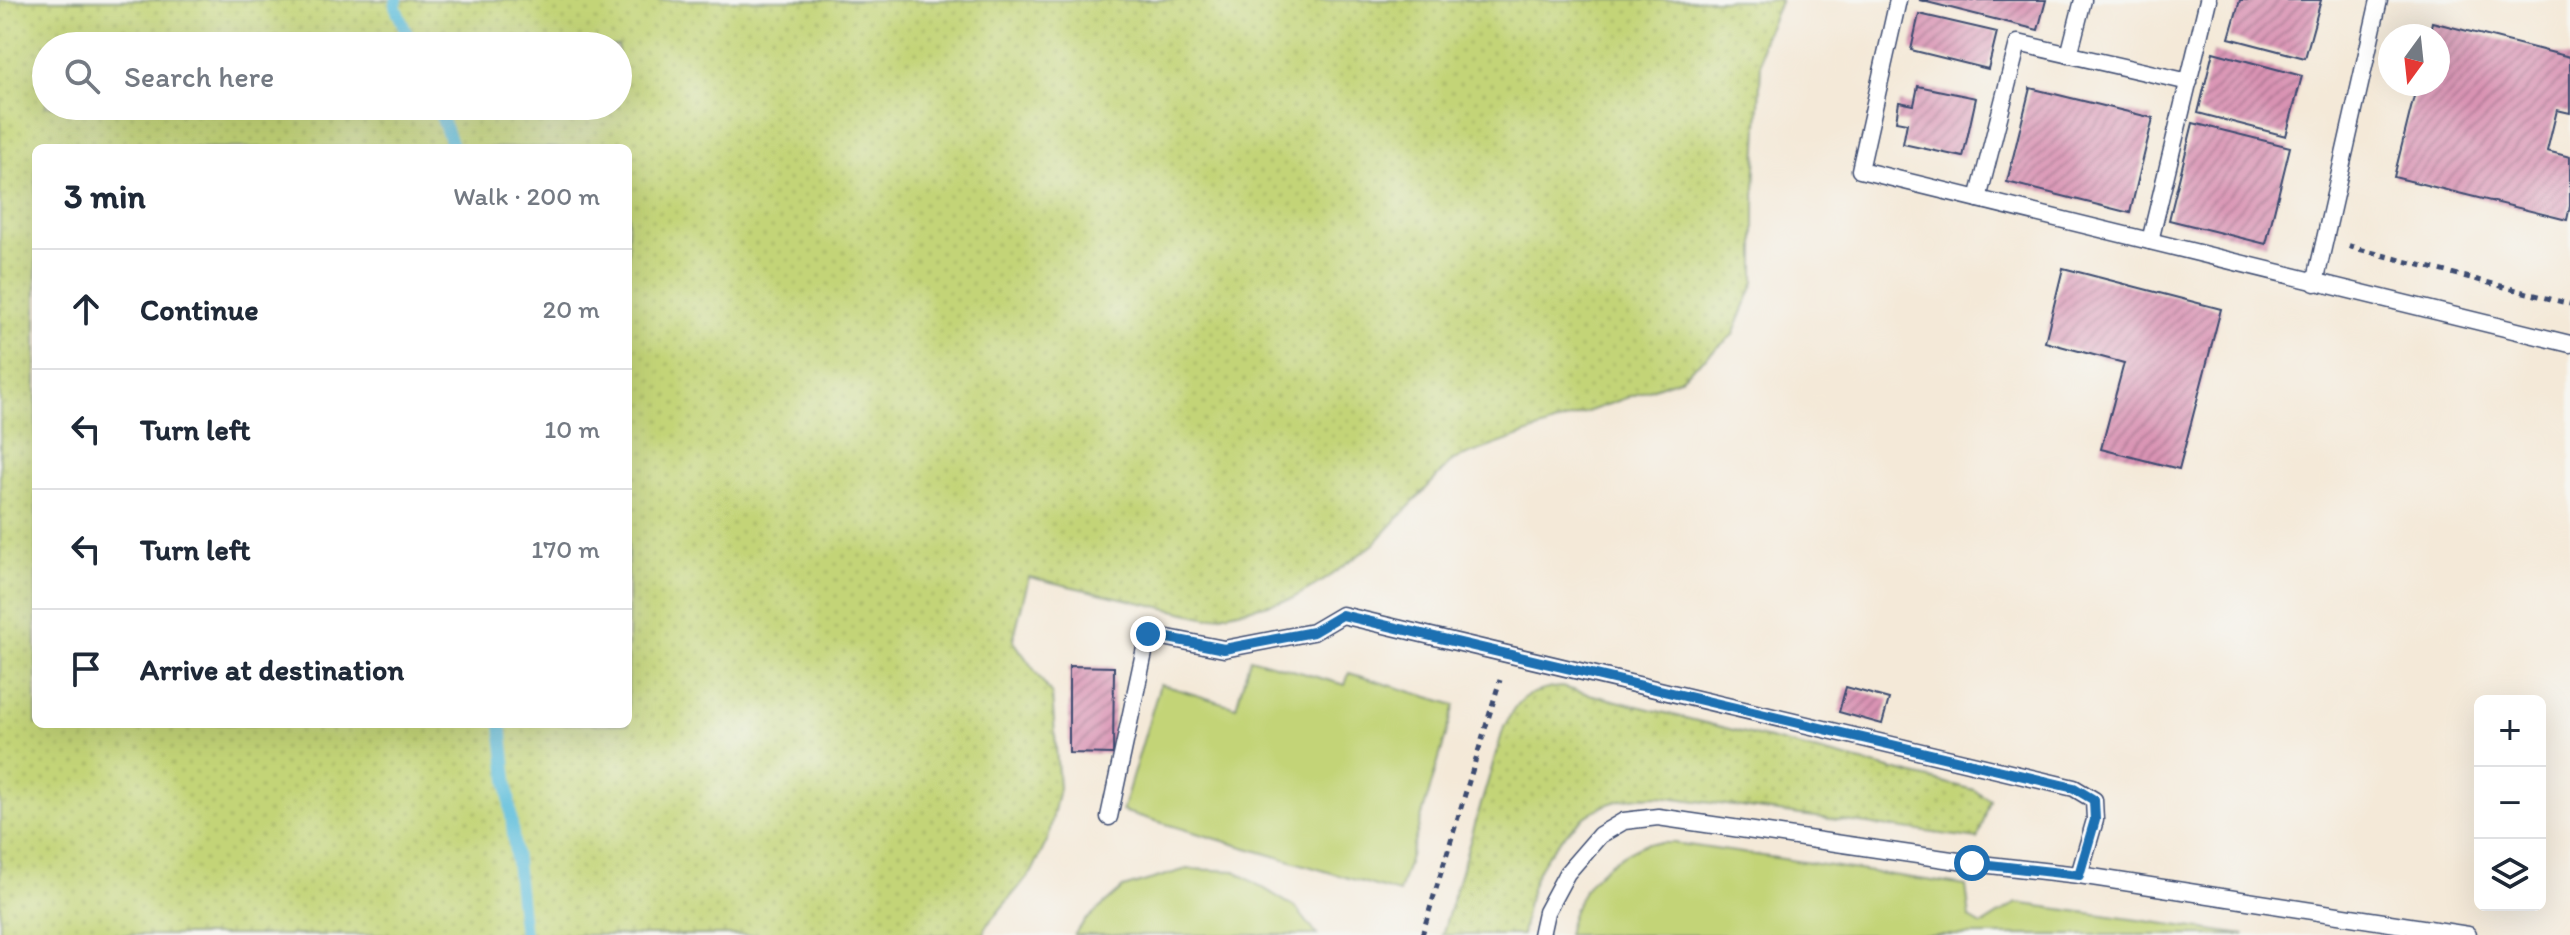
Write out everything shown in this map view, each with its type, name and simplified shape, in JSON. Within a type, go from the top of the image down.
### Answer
[{"type":"lane","points":[[1898,0],[1860,170],[2570,344]]},
{"type":"lane","points":[[2069,55],[2083,0]]},
{"type":"lane","points":[[2150,241],[2208,0]]},
{"type":"lane","points":[[2315,283],[2379,0]]},
{"type":"lane","points":[[1978,199],[2018,43],[2189,82]]},
{"type":"lane","points":[[1109,817],[1148,634],[1224,649],[1313,632],[1342,615],[2074,788],[2094,800],[2095,820],[2079,875]]},
{"type":"lane","points":[[1541,935],[1546,912],[1567,873],[1600,835],[1624,821],[1658,817],[1972,863],[2079,875],[2468,935]]},
{"type":"path","points":[[2355,232],[2351,247],[2570,304]]},
{"type":"path","points":[[1422,935],[1508,654]]},
{"type":"green space","points":[[0,0],[1781,0],[1762,43],[1755,189],[1755,282],[1733,335],[1679,379],[1453,460],[1374,544],[1323,581],[1291,599],[1208,618],[1029,577],[1013,640],[1052,695],[1059,788],[1048,839],[1032,872],[986,926],[984,935],[0,935]]},
{"type":"green space","points":[[1250,658],[1345,685],[1349,673],[1455,705],[1399,893],[1122,811],[1160,684],[1236,707]]},
{"type":"green space","points":[[1561,687],[1974,790],[1990,800],[1978,839],[1660,796],[1629,798],[1599,808],[1587,816],[1553,849],[1532,886],[1522,935],[1442,935],[1504,727],[1525,697]]},
{"type":"green space","points":[[1647,843],[1674,843],[1966,886],[1970,918],[1982,925],[2017,903],[2245,935],[1567,935],[1577,903],[1594,878],[1617,859]]},
{"type":"green space","points":[[1187,869],[1235,871],[1296,908],[1317,935],[1074,935],[1085,921],[1123,888]]},
{"type":"building","points":[[1919,0],[2046,0],[2038,30]]},
{"type":"building","points":[[2240,0],[2321,0],[2305,58],[2229,38]]},
{"type":"building","points":[[1919,14],[1997,32],[1988,69],[1911,50]]},
{"type":"building","points":[[2450,27],[2570,57],[2570,113],[2557,110],[2547,151],[2570,157],[2567,220],[2394,177],[2414,96],[2450,96]]},
{"type":"building","points":[[2213,52],[2302,76],[2286,136],[2198,113]]},
{"type":"building","points":[[1918,86],[1976,98],[1963,157],[1903,144],[1907,123],[1896,121],[1899,102],[1914,105]]},
{"type":"building","points":[[2030,88],[2153,118],[2130,213],[2007,182]]},
{"type":"building","points":[[2193,123],[2290,147],[2266,244],[2169,220]]},
{"type":"building","points":[[2063,268],[2221,309],[2179,469],[2101,449],[2124,363],[2045,342]]},
{"type":"building","points":[[1069,666],[1114,667],[1113,754],[1069,753]]},
{"type":"building","points":[[1846,687],[1889,699],[1882,724],[1839,712]]},
{"type":"waterway","points":[[397,0],[395,6],[406,32]]},
{"type":"waterway","points":[[442,120],[451,144]]},
{"type":"waterway","points":[[501,728],[524,935]]},
{"type":"route","points":[[1148,634],[1224,649],[1313,632],[1342,615],[2074,788],[2094,800],[2095,820],[2079,875],[1972,863]]}]
